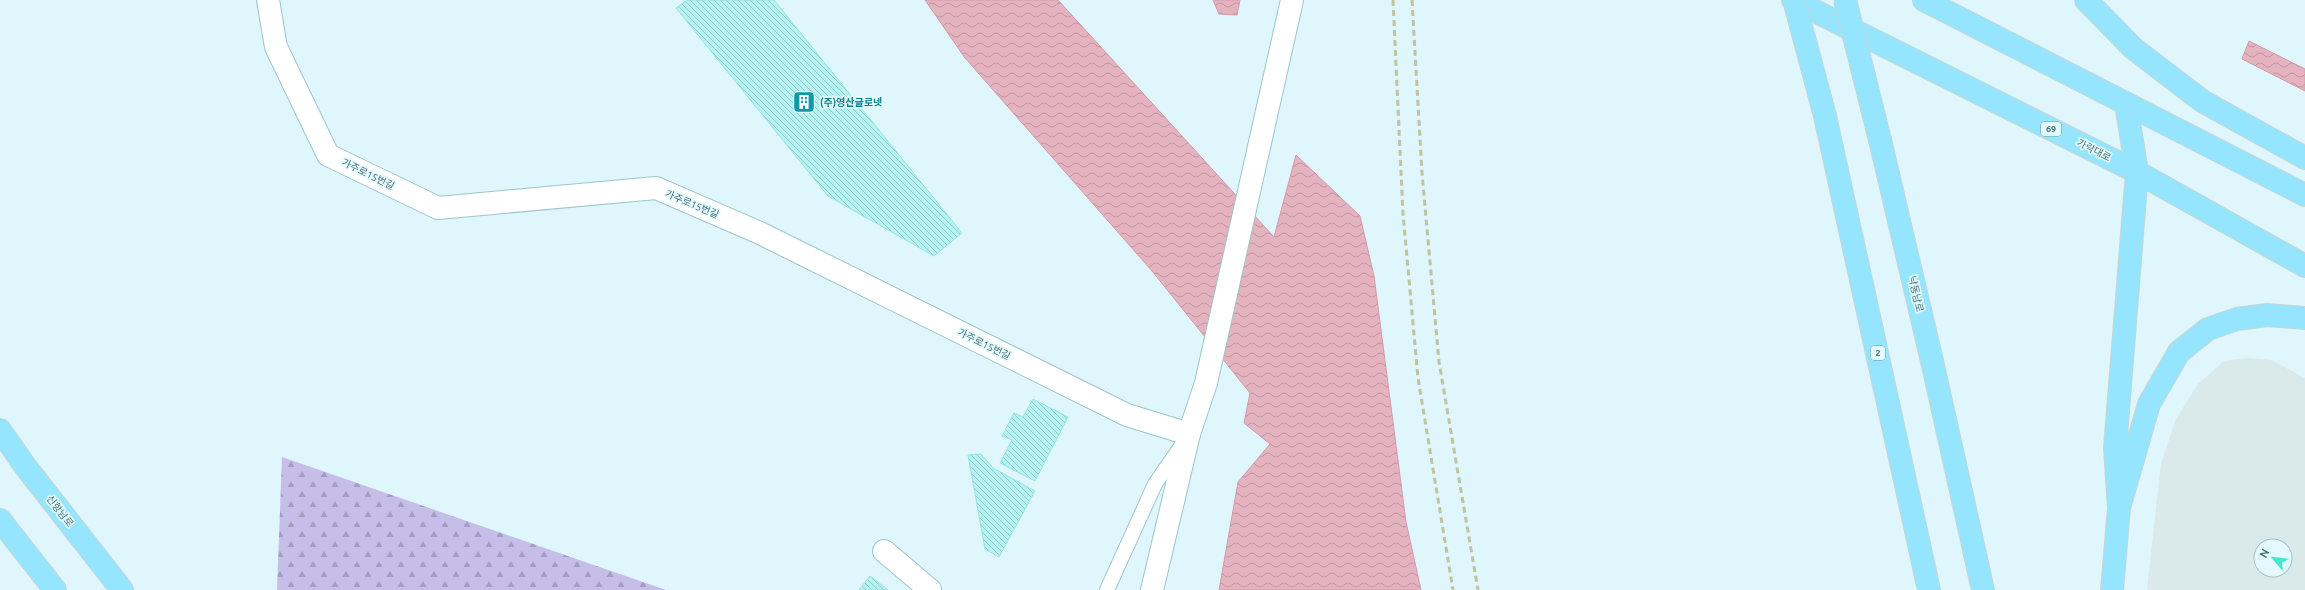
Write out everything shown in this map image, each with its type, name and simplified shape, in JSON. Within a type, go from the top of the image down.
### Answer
[{"type":"main road","name":"2","points":[[1794,0],[1825,116],[1929,590]]},
{"type":"main road","name":"가락대로","points":[[1794,0],[2137,172],[2305,266]]},
{"type":"main road","name":"낙동남로","points":[[1846,0],[1932,361],[1983,590]]},
{"type":"main road","points":[[1924,0],[2305,195]]},
{"type":"main road","points":[[2086,0],[2133,48],[2202,101],[2305,158]]},
{"type":"main road","points":[[2120,508],[2115,448],[2137,172],[2126,104]]},
{"type":"main road","points":[[2112,590],[2120,508],[2149,404],[2179,352],[2208,329],[2237,319],[2267,315],[2305,318]]},
{"type":"main road","name":"신항남로","points":[[0,430],[25,466],[122,590]]},
{"type":"main road","points":[[0,520],[55,590]]},
{"type":"street","name":"가주로15번길","points":[[268,0],[276,48],[328,155],[438,208],[656,188],[760,233],[1127,415],[1189,434]]},
{"type":"street","points":[[1152,590],[1189,434],[1206,383],[1292,0]]},
{"type":"street","points":[[884,551],[930,590]]},
{"type":"lane","points":[[1107,590],[1155,484],[1189,434]]},
{"type":"shaded area","points":[[2248,358],[2271,360],[2305,378],[2305,590],[2147,590],[2161,464],[2176,419],[2198,384],[2224,361]]},
{"type":"green space","points":[[282,457],[666,590],[277,590]]},
{"type":"water","points":[[925,0],[1058,0],[1274,237],[1296,155],[1360,216],[1374,276],[1406,522],[1421,590],[1219,590],[1238,482],[1270,444],[1244,423],[1250,393],[1152,271],[965,58]]},
{"type":"water","points":[[1213,0],[1240,0],[1237,15],[1219,14]]},
{"type":"water","points":[[2249,41],[2305,69],[2305,91],[2242,59]]},
{"type":"building","name":"(주)영산글로넷","points":[[687,0],[774,0],[962,233],[934,256],[828,196],[676,8]]},
{"type":"building","points":[[1033,399],[1068,417],[1035,481],[1000,463],[1012,440],[1002,436],[1014,413],[1023,417]]},
{"type":"building","points":[[981,454],[993,468],[1035,491],[999,557],[985,549],[968,455]]},
{"type":"building","points":[[870,576],[888,590],[859,590]]},
{"type":"railway","points":[[1393,0],[1403,214],[1418,378],[1453,590]]},
{"type":"railway","points":[[1412,0],[1422,173],[1439,362],[1478,590]]},
{"type":"place","name":"(주)영산글로넷","points":[[804,102]]}]
